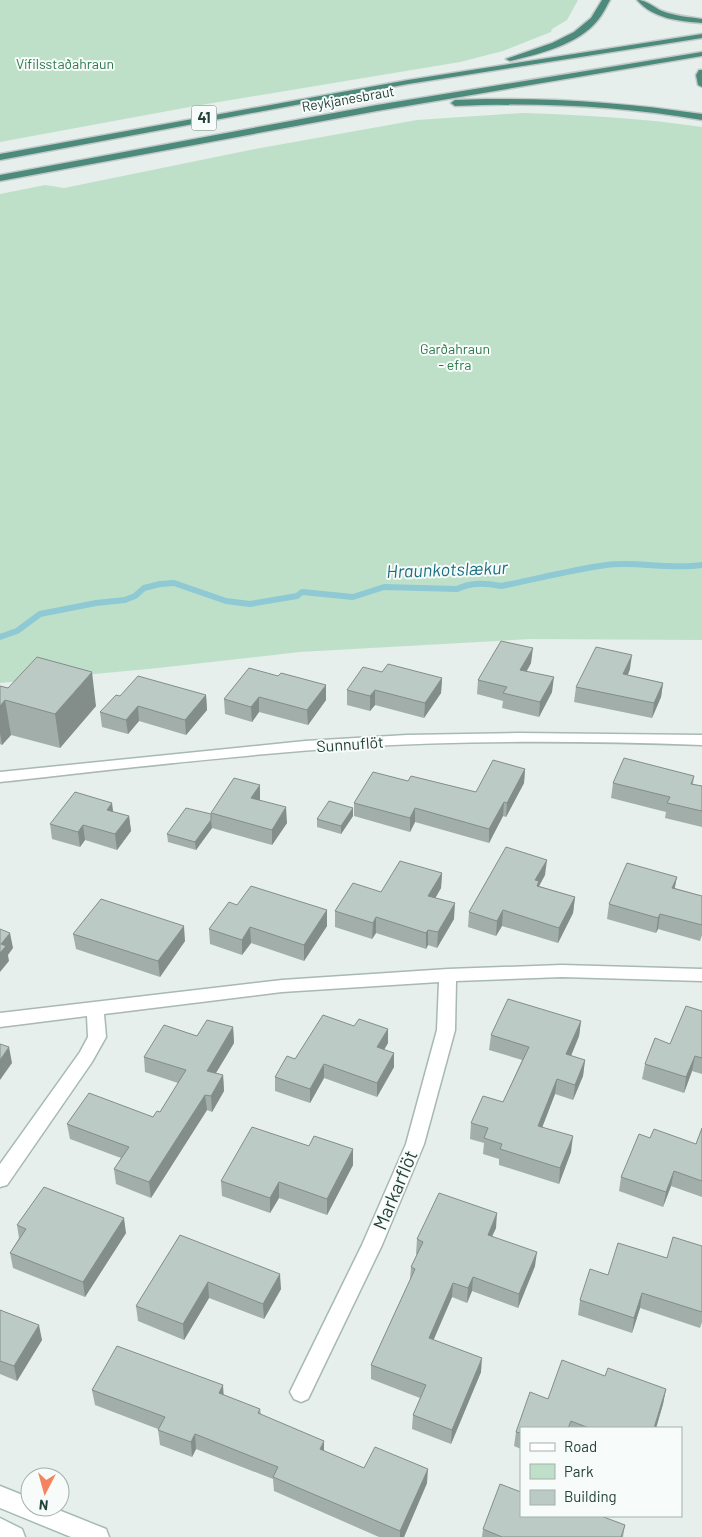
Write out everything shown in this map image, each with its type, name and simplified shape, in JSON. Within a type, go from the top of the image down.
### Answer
[{"type":"highway","points":[[408,82],[526,54],[574,36],[594,20],[606,0]]},
{"type":"highway","points":[[641,0],[644,5],[664,14],[702,21]]},
{"type":"highway","name":"Reykjanesbraut","points":[[0,157],[408,82],[702,36]]},
{"type":"highway","name":"Reykjanesbraut","points":[[0,178],[377,108],[702,54]]},
{"type":"highway","points":[[702,72],[700,75],[702,85]]},
{"type":"highway","points":[[377,108],[502,100],[562,101],[626,106],[702,117]]},
{"type":"street","name":"Sunnuflöt","points":[[0,777],[226,753],[406,740],[628,737],[702,740]]},
{"type":"street","points":[[0,1020],[282,986],[448,975],[562,971],[702,975]]},
{"type":"street","name":"Markarflöt","points":[[301,1392],[372,1245],[415,1144],[430,1095],[446,1030],[448,975]]},
{"type":"street","points":[[0,1178],[86,1057],[97,1037],[95,1009]]},
{"type":"street","points":[[0,1497],[98,1537]]},
{"type":"street","points":[[0,1529],[14,1537]]},
{"type":"green space","name":"Vífilsstaðahraun","points":[[0,0],[578,0],[567,20],[552,29],[551,32],[503,51],[460,62],[195,106],[0,142]]},
{"type":"green space","name":"Garðahraun - efra","points":[[522,113],[612,117],[702,127],[702,640],[531,639],[300,652],[0,683],[0,194],[45,185],[64,188],[255,149],[417,120]]},
{"type":"building","points":[[501,641],[533,648],[520,670],[554,677],[540,702],[503,693],[507,687],[478,680]]},
{"type":"building","points":[[596,647],[632,655],[623,674],[663,683],[654,703],[576,687]]},
{"type":"building","points":[[37,657],[92,672],[55,714],[5,700],[0,706],[0,686],[8,688]]},
{"type":"building","points":[[388,664],[442,678],[425,703],[375,690],[370,696],[347,690],[363,667],[382,672]]},
{"type":"building","points":[[249,668],[278,676],[281,673],[326,685],[307,710],[259,697],[251,707],[224,699]]},
{"type":"building","points":[[138,676],[206,695],[185,720],[138,706],[126,720],[100,712],[116,695],[120,696]]},
{"type":"building","points":[[624,758],[694,776],[691,784],[702,786],[702,811],[667,803],[670,797],[613,783]]},
{"type":"building","points":[[493,760],[525,769],[507,803],[504,802],[489,829],[415,808],[410,818],[354,803],[373,772],[408,781],[411,776],[476,792]]},
{"type":"building","points":[[234,778],[260,785],[251,798],[286,807],[272,830],[211,813]]},
{"type":"building","points":[[75,792],[112,803],[107,810],[129,816],[115,834],[83,825],[78,832],[50,824]]},
{"type":"building","points":[[329,801],[353,808],[341,826],[317,819]]},
{"type":"building","points":[[186,808],[211,814],[211,820],[195,842],[167,834]]},
{"type":"building","points":[[506,847],[547,860],[535,880],[539,881],[537,886],[575,897],[559,928],[503,910],[497,921],[469,912]]},
{"type":"building","points":[[400,861],[442,873],[428,896],[455,903],[438,932],[428,930],[426,933],[376,917],[373,923],[335,911],[353,883],[381,892]]},
{"type":"building","points":[[627,863],[677,877],[672,888],[702,896],[702,925],[660,914],[658,918],[609,904]]},
{"type":"building","points":[[251,886],[327,910],[304,945],[250,927],[242,940],[209,929],[229,902],[237,905]]},
{"type":"building","points":[[101,899],[184,926],[158,961],[73,934]]},
{"type":"building","points":[[0,929],[10,933],[1,944],[6,946],[0,953]]},
{"type":"building","points":[[508,999],[581,1021],[566,1054],[585,1060],[575,1085],[557,1079],[538,1126],[573,1136],[560,1168],[500,1149],[502,1144],[484,1138],[488,1128],[471,1123],[483,1096],[503,1102],[529,1047],[491,1035]]},
{"type":"building","points":[[686,1006],[702,1011],[702,1058],[695,1056],[686,1077],[645,1064],[655,1038],[670,1044]]},
{"type":"building","points":[[323,1015],[354,1026],[359,1019],[388,1029],[377,1047],[394,1053],[377,1083],[324,1064],[310,1089],[275,1077],[287,1056],[295,1059]]},
{"type":"building","points":[[207,1020],[233,1027],[207,1071],[223,1075],[211,1096],[205,1095],[149,1182],[114,1169],[129,1147],[67,1124],[89,1093],[153,1117],[157,1111],[160,1112],[186,1070],[144,1057],[164,1025],[197,1036]]},
{"type":"building","points":[[0,1044],[9,1047],[0,1060]]},
{"type":"building","points":[[252,1127],[309,1146],[314,1136],[353,1149],[327,1199],[279,1182],[270,1198],[221,1181]]},
{"type":"building","points":[[702,1128],[702,1181],[674,1171],[666,1192],[621,1177],[639,1134],[650,1138],[654,1129],[696,1144]]},
{"type":"building","points":[[44,1187],[124,1218],[83,1282],[10,1253],[26,1229],[17,1225]]},
{"type":"building","points":[[439,1193],[497,1213],[488,1235],[537,1252],[519,1294],[473,1277],[468,1288],[453,1283],[429,1338],[482,1358],[452,1430],[413,1415],[426,1385],[371,1365],[415,1269],[411,1267],[423,1242],[417,1239]]},
{"type":"building","points":[[180,1235],[280,1274],[263,1304],[208,1282],[183,1324],[136,1306]]},
{"type":"building","points":[[673,1237],[702,1246],[702,1312],[642,1293],[634,1318],[580,1300],[590,1269],[608,1275],[618,1243],[667,1258]]},
{"type":"building","points":[[0,1310],[39,1325],[14,1366],[0,1361]]},
{"type":"building","points":[[117,1346],[223,1385],[219,1393],[260,1409],[258,1413],[324,1441],[320,1449],[364,1468],[375,1447],[428,1469],[400,1531],[273,1477],[278,1467],[195,1434],[191,1442],[158,1430],[165,1417],[92,1390]]},
{"type":"building","points":[[562,1360],[605,1376],[608,1368],[666,1389],[654,1427],[586,1427],[571,1421],[568,1427],[520,1427],[520,1433],[516,1432],[530,1392],[548,1399]]},
{"type":"building","points":[[500,1484],[520,1492],[520,1517],[604,1517],[625,1525],[621,1537],[502,1537],[483,1529]]},
{"type":"waterway","name":"Hraunkotslækur","points":[[0,637],[17,631],[40,614],[96,603],[125,600],[135,596],[144,588],[160,584],[174,583],[226,601],[250,604],[297,596],[302,592],[353,597],[384,587],[457,589],[479,584],[501,586],[606,565],[630,564],[678,567],[702,565]]}]
